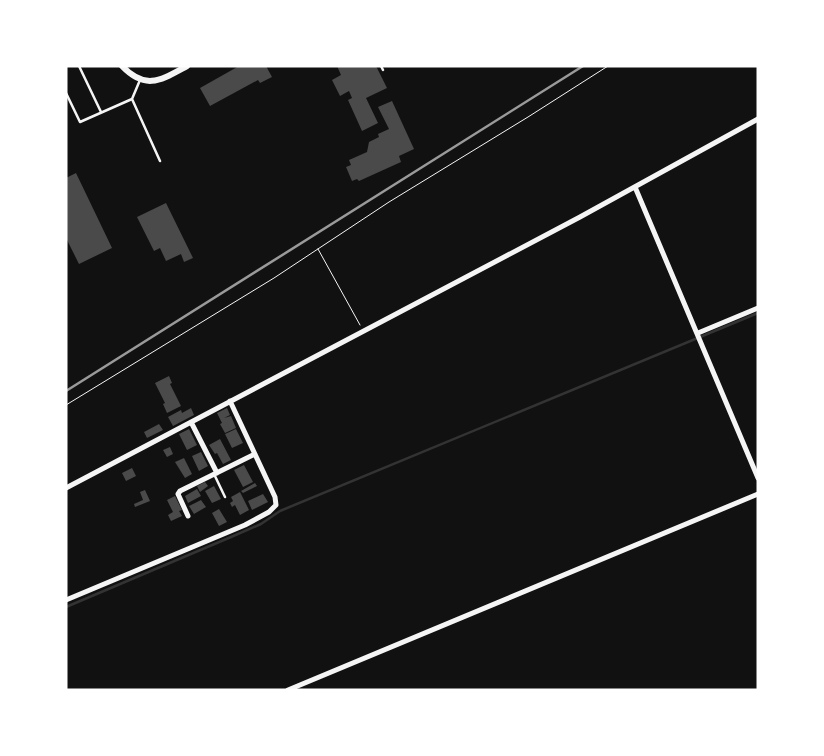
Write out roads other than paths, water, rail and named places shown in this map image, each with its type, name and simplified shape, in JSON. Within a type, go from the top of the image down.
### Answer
[{"type":"street","points":[[122,66],[140,80],[149,82],[158,81],[187,66]]},
{"type":"street","points":[[66,488],[364,331],[758,119]]},
{"type":"street","points":[[635,186],[758,478]]},
{"type":"street","points":[[698,333],[758,308]]},
{"type":"street","points":[[66,600],[245,526],[269,512],[276,505],[275,497],[230,401]]},
{"type":"street","points":[[191,422],[215,474]]},
{"type":"street","points":[[188,516],[178,494],[180,491],[254,454]]},
{"type":"street","points":[[288,690],[758,494]]},
{"type":"lane","points":[[79,66],[101,113]]},
{"type":"lane","points":[[381,66],[383,70]]},
{"type":"lane","points":[[66,93],[80,122],[132,99],[140,80]]},
{"type":"lane","points":[[132,99],[160,161]]},
{"type":"lane","points":[[215,474],[225,497]]},
{"type":"waterway","points":[[66,607],[261,524],[280,511],[758,313]]},
{"type":"railway","points":[[66,391],[583,66]]}]
